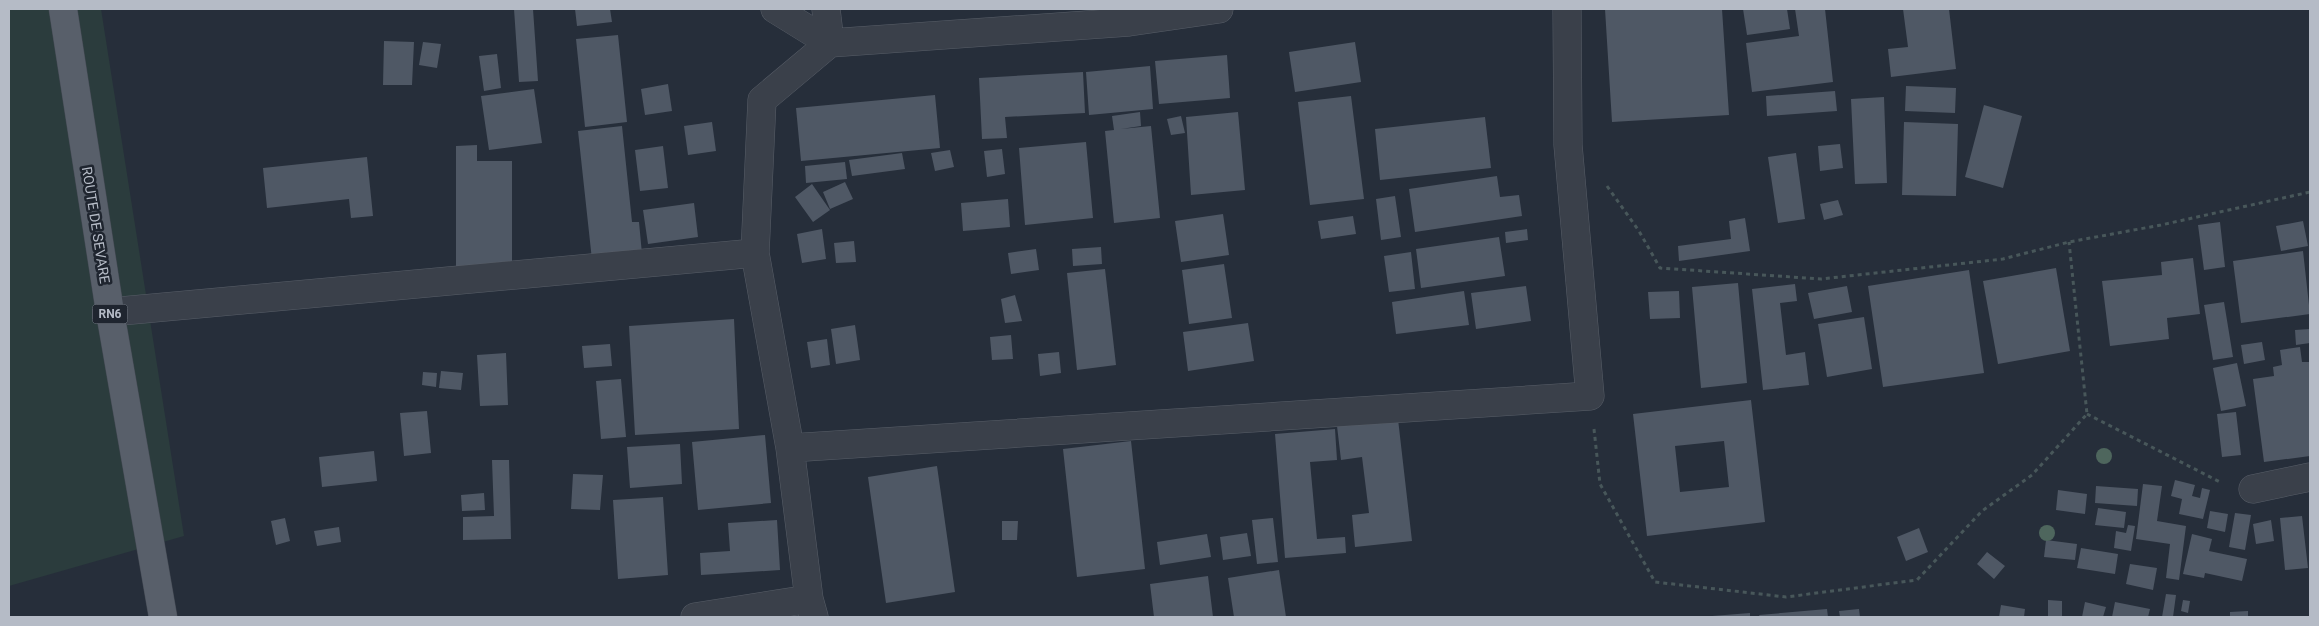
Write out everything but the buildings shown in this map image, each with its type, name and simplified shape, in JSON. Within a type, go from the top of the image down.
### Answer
[{"type":"main road","name":"ROUTE DE SEVARE","points":[[63,9],[110,312],[163,617]]},
{"type":"street","points":[[775,9],[830,43],[1129,22],[1219,9]]},
{"type":"street","points":[[826,9],[830,43]]},
{"type":"street","points":[[790,448],[1590,396],[1568,145],[1567,9]]},
{"type":"street","points":[[695,617],[812,608],[790,448],[755,252],[762,100],[830,43]]},
{"type":"street","points":[[110,312],[755,252]]},
{"type":"street","points":[[2253,489],[2310,476]]},
{"type":"path","points":[[1606,185],[1639,231],[1660,268],[1821,279],[2003,259],[2070,242],[2161,225],[2310,192]]},
{"type":"path","points":[[1590,396],[1600,484],[1655,582],[1786,597],[1917,580],[1982,511],[2032,475],[2087,414],[2070,242]]},
{"type":"path","points":[[2087,414],[2217,481],[2253,489]]},
{"type":"shaded area","points":[[9,9],[101,9],[184,536],[9,586]]}]
